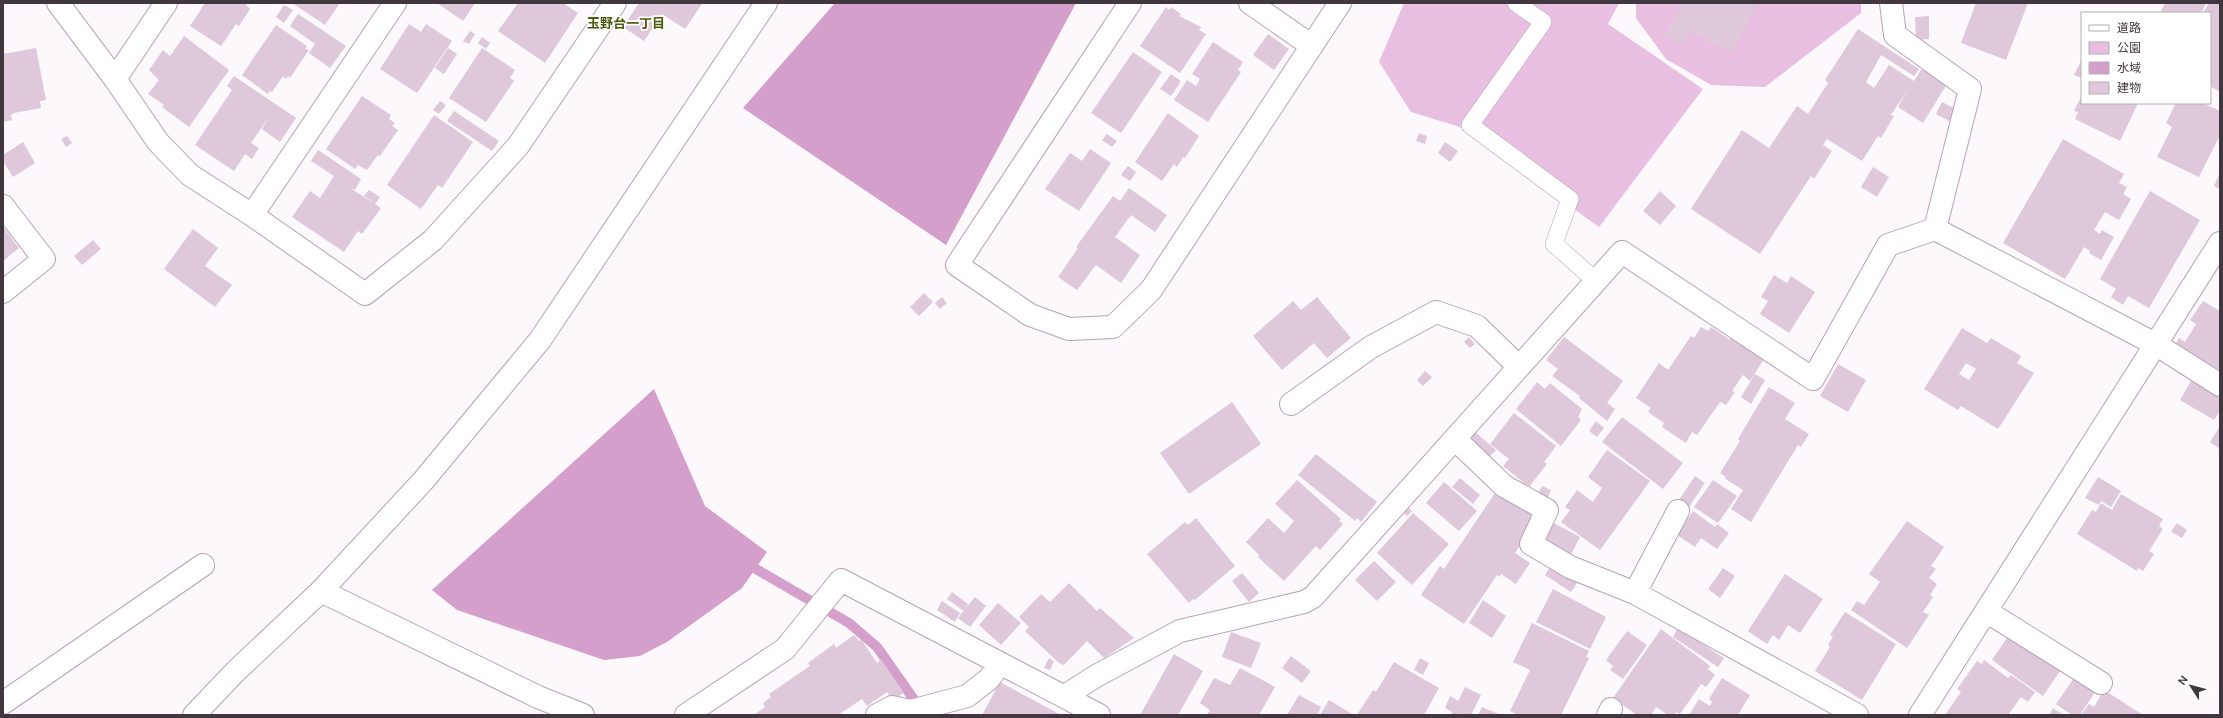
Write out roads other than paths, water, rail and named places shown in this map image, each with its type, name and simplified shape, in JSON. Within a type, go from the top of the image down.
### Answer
[{"type":"street","points":[[58,3],[115,78],[158,142],[190,174],[366,294],[432,240],[518,146],[615,3]]},
{"type":"street","points":[[115,78],[166,3]]},
{"type":"street","points":[[252,215],[395,3]]},
{"type":"street","points":[[194,715],[235,672],[321,591],[423,480],[540,340],[766,3]]},
{"type":"street","points":[[1130,3],[956,265],[1030,315],[1069,329],[1113,327],[1151,290],[1340,3]]},
{"type":"street","points":[[1250,3],[1312,46]]},
{"type":"street","points":[[1891,3],[1895,35],[1970,89],[1935,229]]},
{"type":"street","points":[[3,206],[44,260],[3,292]]},
{"type":"street","points":[[1066,696],[1096,676],[1180,631],[1304,602],[1314,597],[1622,252],[1813,379],[1888,245],[1935,229],[2156,345],[2220,385]]},
{"type":"street","points":[[1920,715],[2220,243]]},
{"type":"street","points":[[1291,404],[1371,347],[1436,312],[1476,326],[1518,367]]},
{"type":"street","points":[[1455,439],[1504,486],[1547,510],[1531,544],[1570,566],[1635,593],[1857,715]]},
{"type":"street","points":[[1635,593],[1678,511]]},
{"type":"street","points":[[3,704],[203,566]]},
{"type":"street","points":[[686,715],[785,649],[841,580],[1066,696],[1099,715]]},
{"type":"street","points":[[321,591],[538,697],[583,715]]},
{"type":"street","points":[[1986,611],[2101,683]]},
{"type":"street","points":[[878,715],[892,707],[911,711],[967,696],[989,679],[1000,663]]},
{"type":"lane","points":[[1516,3],[1543,22],[1470,125],[1570,199],[1554,244],[1596,282]]},
{"type":"water","points":[[835,3],[1076,3],[946,245],[743,108]]},
{"type":"water","points":[[654,389],[705,506],[767,552],[742,588],[667,642],[640,656],[604,660],[457,610],[432,590]]},
{"type":"waterway","points":[[744,562],[849,623],[877,647],[922,711]]},
{"type":"district","name":"玉野台一丁目","points":[[626,23]]}]
